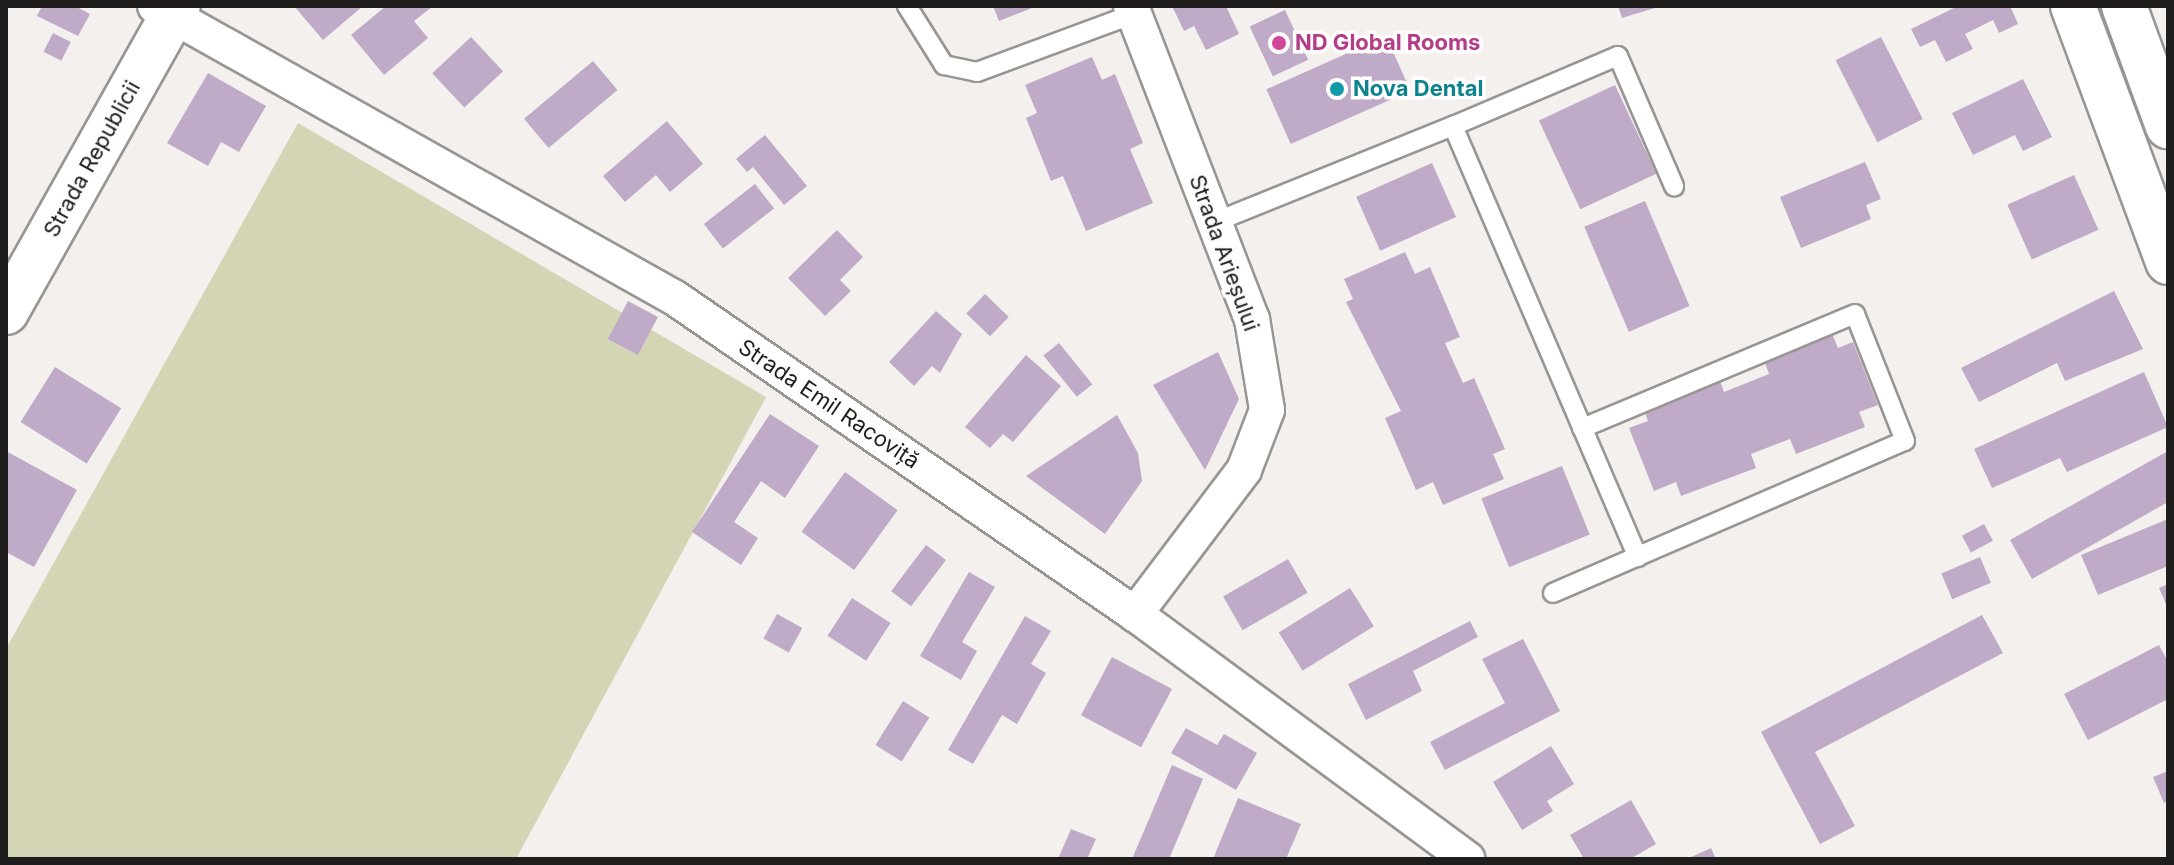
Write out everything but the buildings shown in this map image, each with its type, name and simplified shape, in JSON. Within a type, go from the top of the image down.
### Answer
[{"type":"main road","points":[[2073,6],[2168,262]]},
{"type":"main road","points":[[2124,6],[2158,64],[2168,126]]},
{"type":"main road","name":"Strada Republicii","points":[[6,312],[169,9]]},
{"type":"street","name":"Strada Emil Racoviță","points":[[169,9],[675,298],[1135,614],[1467,859]]},
{"type":"street","name":"Strada Arieșului","points":[[1133,10],[1252,319],[1267,410],[1244,470],[1135,614]]},
{"type":"street","points":[[2104,90],[2158,64]]},
{"type":"lane","points":[[907,6],[944,65],[977,72],[1133,10]]},
{"type":"lane","points":[[1215,222],[1618,56],[1674,186]]},
{"type":"lane","points":[[1453,126],[1638,557]]},
{"type":"lane","points":[[1553,593],[1905,441],[1855,314],[1582,428]]},
{"type":"green space","points":[[298,123],[766,397],[516,859],[6,859],[6,649]]},
{"type":"place","name":"ND Global Rooms","points":[[1279,43]]},
{"type":"place","name":"Nova Dental","points":[[1337,89]]}]
